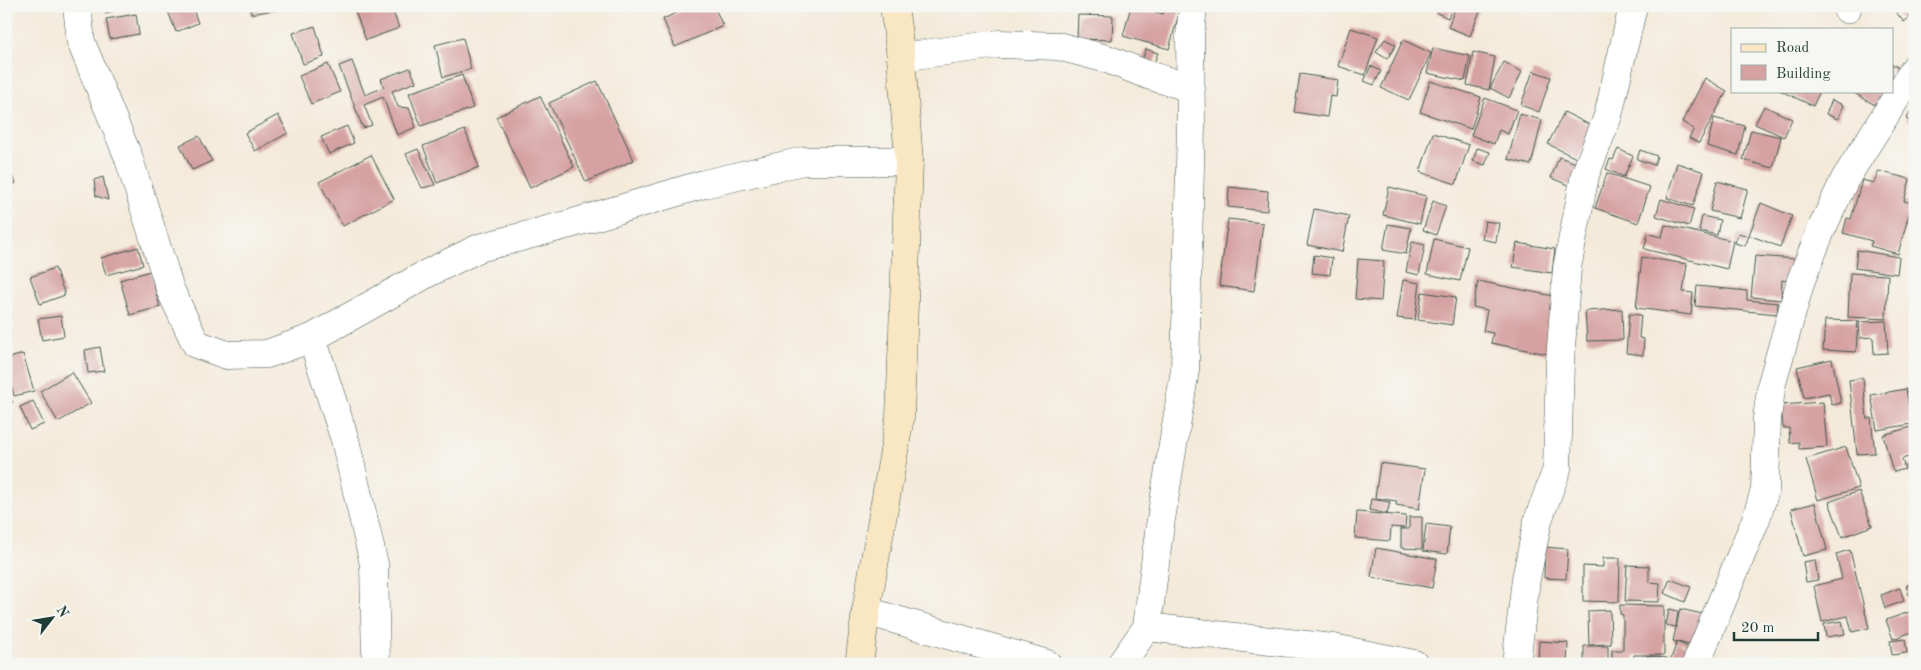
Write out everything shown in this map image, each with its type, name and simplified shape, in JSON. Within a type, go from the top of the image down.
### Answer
[{"type":"main road","points":[[859,664],[866,611],[900,417],[909,161],[901,57],[894,6]]},
{"type":"street","points":[[77,6],[81,42],[128,156],[170,289],[196,344],[226,355],[267,354],[312,338],[428,273],[479,248],[570,224],[704,184],[803,161],[909,161]]},
{"type":"street","points":[[1121,664],[1147,627],[1159,532],[1185,370],[1191,88],[1190,36],[1193,6]]},
{"type":"street","points":[[1516,664],[1526,578],[1538,520],[1556,469],[1560,361],[1567,268],[1585,175],[1608,116],[1633,6]]},
{"type":"street","points":[[901,57],[999,44],[1058,46],[1108,59],[1148,76],[1191,88]]},
{"type":"street","points":[[1696,664],[1756,519],[1765,490],[1767,418],[1772,383],[1801,280],[1822,228],[1845,179],[1915,68]]},
{"type":"street","points":[[312,338],[345,440],[374,564],[376,664]]},
{"type":"street","points":[[866,611],[1047,664]]},
{"type":"street","points":[[1147,627],[1333,648],[1414,664]]},
{"type":"building","points":[[104,6],[130,6],[130,7],[106,13]]},
{"type":"building","points":[[166,6],[192,6],[198,23],[176,32]]},
{"type":"building","points":[[250,6],[279,6],[280,9],[251,14]]},
{"type":"building","points":[[353,6],[391,6],[399,28],[366,40]]},
{"type":"building","points":[[692,6],[714,6],[723,26],[675,47],[663,19]]},
{"type":"building","points":[[1131,6],[1163,14],[1166,6],[1181,6],[1169,49],[1123,36]]},
{"type":"building","points":[[1439,6],[1453,6],[1448,18],[1437,13]]},
{"type":"building","points":[[1456,6],[1482,6],[1470,36],[1448,27]]},
{"type":"building","points":[[1901,6],[1915,6],[1915,13],[1904,22],[1895,11]]},
{"type":"building","points":[[136,14],[139,34],[110,39],[106,19]]},
{"type":"building","points":[[1078,15],[1113,16],[1112,40],[1077,39]]},
{"type":"building","points":[[315,26],[324,57],[303,64],[293,33]]},
{"type":"building","points":[[1351,28],[1378,37],[1365,75],[1338,66]]},
{"type":"building","points":[[463,38],[471,69],[443,77],[435,45]]},
{"type":"building","points":[[1385,39],[1396,45],[1387,59],[1376,52]]},
{"type":"building","points":[[1403,40],[1431,53],[1409,100],[1381,88]]},
{"type":"building","points":[[1433,48],[1470,56],[1465,81],[1427,73]]},
{"type":"building","points":[[1146,49],[1158,53],[1153,65],[1142,60]]},
{"type":"building","points":[[1473,52],[1495,57],[1489,90],[1467,85]]},
{"type":"building","points":[[352,61],[365,95],[384,87],[381,79],[410,68],[416,82],[392,91],[398,107],[409,108],[416,127],[397,135],[383,97],[364,105],[372,125],[363,128],[339,66]]},
{"type":"building","points":[[1504,62],[1522,72],[1509,98],[1490,88]]},
{"type":"building","points":[[328,64],[340,92],[311,104],[299,76]]},
{"type":"building","points":[[1894,65],[1904,71],[1898,81],[1894,79]]},
{"type":"building","points":[[1371,66],[1381,71],[1374,85],[1364,81]]},
{"type":"building","points":[[1533,71],[1551,77],[1539,112],[1521,105]]},
{"type":"building","points":[[1300,74],[1338,80],[1336,97],[1330,96],[1327,117],[1294,112]]},
{"type":"building","points":[[462,75],[473,108],[421,126],[409,93]]},
{"type":"building","points":[[1705,78],[1727,91],[1699,143],[1689,138],[1694,129],[1682,122]]},
{"type":"building","points":[[597,81],[634,160],[586,182],[549,103]]},
{"type":"building","points":[[1430,81],[1481,97],[1471,129],[1420,112]]},
{"type":"building","points":[[1783,92],[1820,92],[1813,106]]},
{"type":"building","points":[[1854,92],[1891,92],[1882,109]]},
{"type":"building","points":[[540,96],[574,167],[530,188],[496,117]]},
{"type":"building","points":[[1485,98],[1517,110],[1508,134],[1499,130],[1494,144],[1471,135]]},
{"type":"building","points":[[1832,100],[1843,105],[1838,119],[1826,114]]},
{"type":"building","points":[[1915,104],[1915,124],[1906,119]]},
{"type":"building","points":[[1764,106],[1792,119],[1784,137],[1755,124]]},
{"type":"building","points":[[1564,112],[1594,127],[1578,159],[1548,144]]},
{"type":"building","points":[[1520,114],[1542,120],[1531,165],[1508,159]]},
{"type":"building","points":[[278,115],[288,133],[255,151],[245,133]]},
{"type":"building","points":[[1714,118],[1745,126],[1738,155],[1707,146]]},
{"type":"building","points":[[347,126],[354,143],[329,154],[321,137]]},
{"type":"building","points":[[465,130],[479,167],[437,183],[423,146]]},
{"type":"building","points":[[1751,130],[1781,137],[1773,168],[1743,160]]},
{"type":"building","points":[[1433,133],[1469,145],[1456,184],[1420,172]]},
{"type":"building","points":[[199,136],[212,161],[192,170],[180,145]]},
{"type":"building","points":[[1477,148],[1490,152],[1485,165],[1473,161]]},
{"type":"building","points":[[418,149],[435,185],[422,188],[406,154]]},
{"type":"building","points":[[1618,149],[1633,156],[1624,177],[1606,169],[1610,159],[1613,160]]},
{"type":"building","points":[[1640,150],[1657,156],[1654,165],[1637,159]]},
{"type":"building","points":[[371,155],[394,199],[343,226],[319,182]]},
{"type":"building","points":[[1559,157],[1579,164],[1571,186],[1551,178]]},
{"type":"building","points":[[1677,163],[1704,172],[1693,206],[1667,198]]},
{"type":"building","points":[[6,166],[16,183],[6,189]]},
{"type":"building","points":[[1878,171],[1910,179],[1904,201],[1912,203],[1898,254],[1870,246],[1872,241],[1843,233],[1847,218],[1851,219],[1862,180],[1874,183]]},
{"type":"building","points":[[1607,173],[1650,187],[1638,223],[1595,208]]},
{"type":"building","points":[[103,177],[108,200],[96,196],[94,180]]},
{"type":"building","points":[[1717,181],[1748,189],[1740,218],[1710,211]]},
{"type":"building","points":[[1229,187],[1268,191],[1267,211],[1228,207]]},
{"type":"building","points":[[1389,187],[1426,196],[1420,224],[1383,215]]},
{"type":"building","points":[[1661,199],[1694,209],[1689,226],[1656,216]]},
{"type":"building","points":[[1433,201],[1446,206],[1436,235],[1423,230]]},
{"type":"building","points":[[1761,203],[1792,216],[1780,247],[1749,235]]},
{"type":"building","points":[[1314,209],[1349,216],[1342,252],[1307,245]]},
{"type":"building","points":[[1702,216],[1720,220],[1717,235],[1699,231]]},
{"type":"building","points":[[1228,219],[1263,223],[1254,291],[1219,286]]},
{"type":"building","points":[[1485,221],[1499,223],[1496,242],[1482,239]]},
{"type":"building","points":[[1388,224],[1411,228],[1406,254],[1383,250]]},
{"type":"building","points":[[1665,225],[1733,241],[1727,269],[1644,249],[1648,234],[1662,237]]},
{"type":"building","points":[[1738,233],[1749,236],[1745,246],[1735,243]]},
{"type":"building","points":[[1434,239],[1468,247],[1460,281],[1427,274]]},
{"type":"building","points":[[1412,242],[1425,245],[1419,275],[1406,272]]},
{"type":"building","points":[[1517,243],[1555,249],[1552,273],[1513,267]]},
{"type":"building","points":[[138,247],[143,265],[106,275],[101,258]]},
{"type":"building","points":[[1857,250],[1899,257],[1897,274],[1855,268]]},
{"type":"building","points":[[1314,255],[1332,258],[1330,275],[1312,273]]},
{"type":"building","points":[[1755,256],[1796,259],[1794,282],[1782,280],[1781,300],[1751,297]]},
{"type":"building","points":[[1642,257],[1687,264],[1683,292],[1693,293],[1691,315],[1636,308]]},
{"type":"building","points":[[1358,259],[1384,261],[1381,301],[1355,299]]},
{"type":"building","points":[[55,268],[65,295],[40,304],[30,277]]},
{"type":"building","points":[[150,271],[160,307],[130,315],[120,280]]},
{"type":"building","points":[[1850,273],[1888,275],[1886,319],[1848,317]]},
{"type":"building","points":[[1403,280],[1420,283],[1415,320],[1397,318]]},
{"type":"building","points":[[1478,281],[1558,297],[1547,354],[1491,343],[1493,333],[1483,331],[1487,310],[1473,307]]},
{"type":"building","points":[[1697,286],[1747,291],[1747,300],[1778,303],[1777,314],[1695,306]]},
{"type":"building","points":[[1422,292],[1456,297],[1452,325],[1418,320]]},
{"type":"building","points":[[1622,309],[1623,340],[1587,341],[1585,311]]},
{"type":"building","points":[[1629,314],[1641,315],[1639,338],[1644,339],[1643,355],[1626,353]]},
{"type":"building","points":[[61,316],[64,336],[42,340],[38,319]]},
{"type":"building","points":[[1825,320],[1858,321],[1856,352],[1823,350]]},
{"type":"building","points":[[1886,321],[1888,353],[1874,354],[1873,337],[1860,338],[1859,322]]},
{"type":"building","points":[[100,347],[104,371],[88,373],[85,350]]},
{"type":"building","points":[[23,354],[34,391],[14,396],[6,359]]},
{"type":"building","points":[[1832,359],[1841,403],[1832,405],[1829,393],[1804,398],[1797,367]]},
{"type":"building","points":[[72,372],[91,403],[58,422],[40,391]]},
{"type":"building","points":[[1863,378],[1867,419],[1871,418],[1875,453],[1857,454],[1849,380]]},
{"type":"building","points":[[1906,389],[1912,424],[1877,430],[1871,395]]},
{"type":"building","points":[[6,392],[13,402],[6,406]]},
{"type":"building","points":[[33,401],[44,424],[30,430],[20,407]]},
{"type":"building","points":[[1823,402],[1827,447],[1799,449],[1799,442],[1790,443],[1789,428],[1783,428],[1781,405]]},
{"type":"building","points":[[1915,426],[1915,455],[1902,459],[1905,469],[1893,472],[1883,435]]},
{"type":"building","points":[[1846,447],[1859,488],[1818,500],[1806,459]]},
{"type":"building","points":[[1380,463],[1425,469],[1419,509],[1396,505],[1397,501],[1375,498]]},
{"type":"building","points":[[1915,463],[1915,490],[1906,466]]},
{"type":"building","points":[[1859,491],[1872,526],[1842,537],[1829,502]]},
{"type":"building","points":[[1371,499],[1390,502],[1387,514],[1369,510]]},
{"type":"building","points":[[1815,503],[1827,550],[1803,556],[1791,509]]},
{"type":"building","points":[[1357,512],[1406,516],[1405,528],[1391,527],[1390,541],[1355,538]]},
{"type":"building","points":[[1409,517],[1422,517],[1422,549],[1401,548],[1401,529],[1409,529]]},
{"type":"building","points":[[1426,524],[1450,527],[1447,554],[1423,551]]},
{"type":"building","points":[[1545,547],[1568,549],[1566,579],[1544,578]]},
{"type":"building","points":[[1376,548],[1437,559],[1432,588],[1371,577]]},
{"type":"building","points":[[1850,550],[1869,628],[1852,632],[1848,616],[1822,622],[1814,586],[1842,579],[1836,554]]},
{"type":"building","points":[[1603,558],[1620,558],[1619,602],[1583,601],[1583,566],[1603,567]]},
{"type":"building","points":[[1815,560],[1818,580],[1806,582],[1803,562]]},
{"type":"building","points":[[1627,565],[1649,566],[1649,582],[1660,583],[1659,602],[1625,601]]},
{"type":"building","points":[[1670,579],[1691,587],[1685,602],[1664,593]]},
{"type":"building","points":[[1915,583],[1915,599],[1911,601],[1906,586]]},
{"type":"building","points":[[1900,588],[1904,601],[1885,608],[1881,595]]},
{"type":"building","points":[[1620,605],[1664,606],[1664,655],[1634,655],[1634,664],[1612,664],[1612,650],[1623,650],[1623,615],[1620,614]]},
{"type":"building","points":[[1669,609],[1678,611],[1676,627],[1666,625]]},
{"type":"building","points":[[1680,609],[1707,615],[1699,647],[1673,641]]},
{"type":"building","points":[[1610,610],[1611,644],[1589,645],[1588,611]]},
{"type":"building","points":[[1915,610],[1915,631],[1893,639],[1886,620]]},
{"type":"building","points":[[1842,621],[1845,634],[1826,637],[1824,624]]},
{"type":"building","points":[[1905,639],[1907,653],[1892,655],[1890,641]]},
{"type":"building","points":[[1539,641],[1568,643],[1567,664],[1538,664]]},
{"type":"building","points":[[1677,642],[1688,647],[1682,664],[1669,664]]},
{"type":"building","points":[[1584,646],[1608,646],[1608,664],[1584,664]]},
{"type":"building","points":[[1647,656],[1667,658],[1667,664],[1647,664]]},
{"type":"building","points":[[1915,659],[1915,664],[1893,664],[1893,663]]}]
